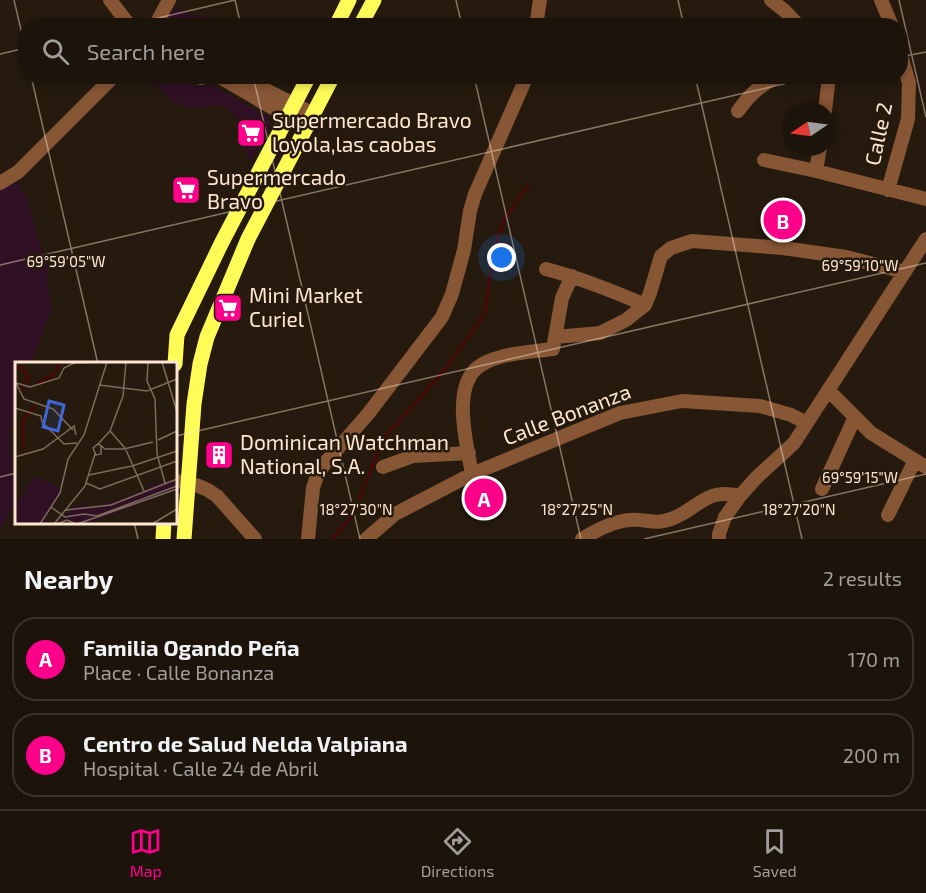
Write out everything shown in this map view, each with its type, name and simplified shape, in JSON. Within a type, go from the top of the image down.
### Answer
[{"type":"main road","points":[[340,18],[349,0]]},
{"type":"main road","points":[[364,18],[374,0]]},
{"type":"main road","points":[[175,362],[177,335],[222,242],[305,84]]},
{"type":"main road","points":[[184,539],[182,481],[200,364],[207,337],[248,238],[329,84]]},
{"type":"main road","points":[[163,539],[164,524]]},
{"type":"street","points":[[110,0],[127,18]]},
{"type":"street","points":[[159,18],[169,0]]},
{"type":"street","points":[[537,18],[540,0]]},
{"type":"street","points":[[771,0],[792,18]]},
{"type":"street","points":[[881,0],[889,18]]},
{"type":"street","name":"Calle 2","points":[[888,190],[908,119],[908,80]]},
{"type":"street","points":[[0,183],[18,172],[106,84]]},
{"type":"street","points":[[235,84],[291,110],[314,114]]},
{"type":"street","points":[[250,84],[291,110],[307,128]]},
{"type":"street","points":[[308,539],[313,488],[317,476],[442,317],[452,294],[461,261],[475,194],[523,84]]},
{"type":"street","points":[[738,111],[751,94],[763,84]]},
{"type":"street","points":[[826,102],[828,84]]},
{"type":"street","points":[[816,171],[818,156]]},
{"type":"street","points":[[764,160],[926,199]]},
{"type":"street","points":[[719,539],[725,518],[740,496],[756,477],[794,443],[926,238]]},
{"type":"street","points":[[472,474],[463,405],[466,387],[473,371],[482,364],[500,357],[600,333],[627,320],[645,305],[661,256],[671,248],[692,241],[804,251],[846,257],[905,272]]},
{"type":"street","points":[[546,269],[619,293],[645,305]]},
{"type":"street","points":[[554,343],[562,298],[572,276]]},
{"type":"street","points":[[828,390],[871,433],[920,464],[888,515]]},
{"type":"street","name":"Calle Bonanza","points":[[364,539],[395,514],[472,474],[620,413],[682,401],[760,406],[791,415],[807,423]]},
{"type":"street","points":[[822,489],[855,417]]},
{"type":"street","points":[[383,467],[413,456],[469,453]]},
{"type":"street","points":[[182,481],[211,491],[255,539]]},
{"type":"street","points":[[582,539],[616,523],[637,519],[654,523],[679,516],[707,497],[730,494],[740,496]]},
{"type":"shaded area","points":[[172,0],[176,0],[173,8],[192,16],[216,18],[163,18]]},
{"type":"shaded area","points":[[108,84],[115,84],[29,170],[16,180],[28,200],[38,240],[48,262],[47,283],[52,307],[31,362],[15,362],[15,410],[10,430],[10,452],[15,481],[15,502],[0,532],[0,184]]},
{"type":"shaded area","points":[[152,84],[212,85],[268,117],[270,126],[249,163],[242,139],[241,120],[219,104],[206,108],[180,105]]},
{"type":"waterway","points":[[332,539],[353,516],[383,439],[447,367],[485,313],[493,254],[504,220],[528,185]]},
{"type":"place","name":"Supermercado Bravo loyola,las caobas","points":[[251,133]]},
{"type":"place","name":"Supermercado Bravo","points":[[186,190]]},
{"type":"place","name":"Centro de Salud Nelda Valpiana","points":[[783,220]]},
{"type":"place","name":"Mini Market Curiel","points":[[228,308]]},
{"type":"place","name":"Dominican Watchman National, S.A.","points":[[219,455]]},
{"type":"place","name":"Familia Ogando Peña","points":[[484,498]]}]
